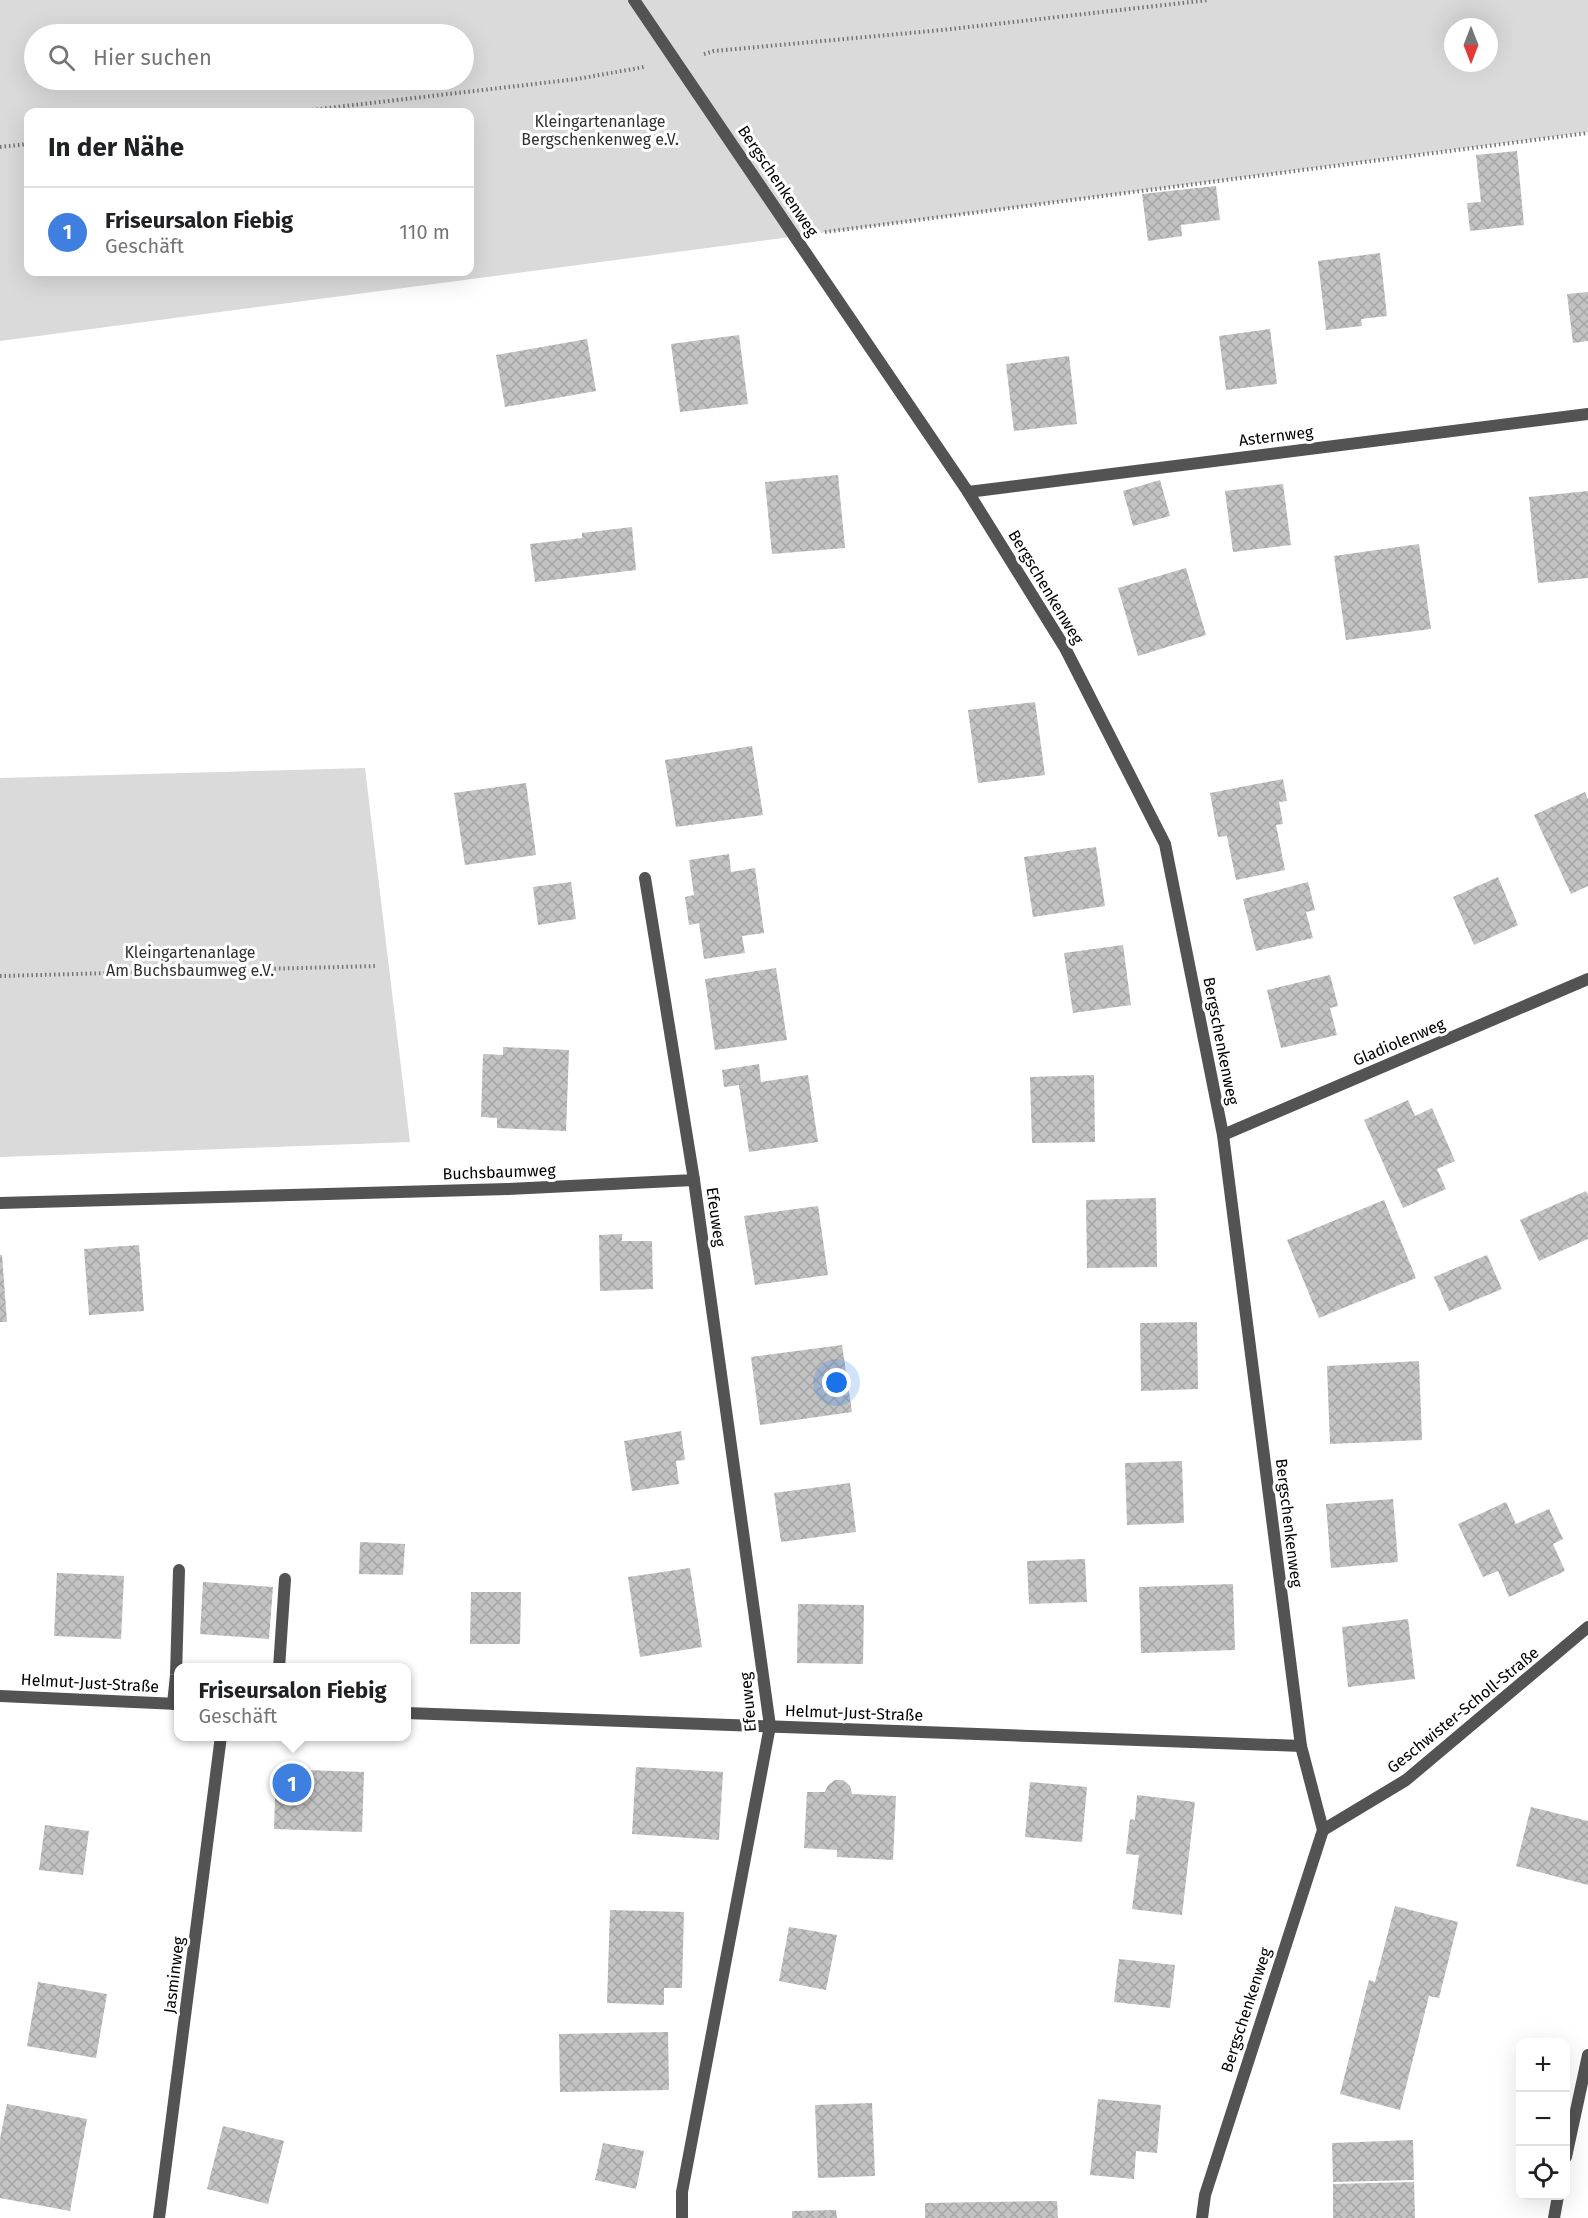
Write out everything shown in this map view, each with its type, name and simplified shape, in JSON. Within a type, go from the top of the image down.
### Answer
[{"type":"street","name":"Bergschenkenweg","points":[[634,0],[968,492],[1065,648],[1165,844],[1223,1135],[1301,1746],[1323,1830],[1205,2195],[1202,2218]]},
{"type":"street","name":"Asternweg","points":[[968,492],[1588,414]]},
{"type":"street","points":[[645,878],[694,1180]]},
{"type":"street","name":"Gladiolenweg","points":[[1223,1135],[1588,979]]},
{"type":"street","name":"Buchsbaumweg","points":[[0,1203],[497,1190],[694,1180]]},
{"type":"street","name":"Efeuweg","points":[[682,2218],[682,2192],[770,1726],[694,1180]]},
{"type":"street","points":[[176,1663],[179,1570]]},
{"type":"street","points":[[279,1663],[285,1579]]},
{"type":"street","name":"Geschwister-Scholl-Straße","points":[[1323,1830],[1406,1780],[1588,1627]]},
{"type":"street","name":"Helmut-Just-Straße","points":[[0,1696],[174,1704]]},
{"type":"street","name":"Helmut-Just-Straße","points":[[411,1713],[1301,1746]]},
{"type":"street","name":"Jasminweg","points":[[159,2218],[220,1741]]},
{"type":"street","points":[[1568,2146],[1588,2055]]},
{"type":"street","points":[[1554,2218],[1557,2200]]},
{"type":"path","points":[[328,108],[577,79],[676,61],[714,51],[930,31],[1209,0]]},
{"type":"path","points":[[795,236],[1588,133]]},
{"type":"path","points":[[0,147],[24,144]]},
{"type":"path","points":[[0,976],[377,966]]},
{"type":"green space","name":"Kleingartenanlage Bergschenkenweg e.V.","points":[[0,0],[1588,0],[1588,132],[0,341]]},
{"type":"green space","name":"Kleingartenanlage Am Buchsbaumweg e.V.","points":[[365,768],[410,1142],[0,1157],[0,778]]},
{"type":"building","points":[[1517,151],[1524,225],[1470,231],[1467,203],[1481,202],[1476,155]]},
{"type":"building","points":[[1216,186],[1220,220],[1181,225],[1182,236],[1148,241],[1142,194]]},
{"type":"building","points":[[1380,253],[1387,316],[1361,319],[1362,326],[1326,330],[1318,261]]},
{"type":"building","points":[[1588,292],[1588,341],[1573,343],[1567,294]]},
{"type":"building","points":[[1270,329],[1277,384],[1226,390],[1219,336]]},
{"type":"building","points":[[739,335],[748,404],[680,412],[671,344]]},
{"type":"building","points":[[587,339],[596,391],[505,407],[496,355]]},
{"type":"building","points":[[1069,356],[1077,424],[1014,431],[1006,364]]},
{"type":"building","points":[[838,475],[845,548],[772,554],[765,482]]},
{"type":"building","points":[[1160,480],[1170,516],[1133,526],[1123,491]]},
{"type":"building","points":[[1283,484],[1291,545],[1233,552],[1225,491]]},
{"type":"building","points":[[1588,491],[1588,578],[1538,583],[1529,497]]},
{"type":"building","points":[[632,527],[636,570],[535,582],[530,544],[582,538],[582,533]]},
{"type":"building","points":[[1419,544],[1431,629],[1346,640],[1334,556]]},
{"type":"building","points":[[1186,568],[1206,635],[1138,656],[1118,588]]},
{"type":"building","points":[[1035,702],[1045,775],[978,783],[968,710]]},
{"type":"building","points":[[752,746],[763,815],[676,827],[665,760]]},
{"type":"building","points":[[1283,779],[1287,801],[1279,802],[1283,824],[1276,825],[1285,870],[1236,880],[1227,836],[1218,837],[1210,793]]},
{"type":"building","points":[[526,783],[536,855],[465,865],[454,793]]},
{"type":"building","points":[[1585,792],[1588,799],[1588,886],[1571,894],[1534,815]]},
{"type":"building","points":[[1096,847],[1105,906],[1033,917],[1024,857]]},
{"type":"building","points":[[729,854],[731,872],[755,868],[764,933],[742,936],[745,953],[704,959],[699,923],[689,925],[685,897],[694,895],[689,860]]},
{"type":"building","points":[[1498,877],[1518,925],[1474,945],[1453,897]]},
{"type":"building","points":[[571,882],[576,919],[538,925],[533,887]]},
{"type":"building","points":[[1308,882],[1315,910],[1306,912],[1313,938],[1256,951],[1243,899]]},
{"type":"building","points":[[1123,945],[1131,1005],[1073,1013],[1064,953]]},
{"type":"building","points":[[776,968],[787,1040],[715,1050],[705,979]]},
{"type":"building","points":[[1330,975],[1338,1006],[1330,1008],[1337,1035],[1281,1048],[1267,990]]},
{"type":"building","points":[[503,1047],[569,1050],[566,1131],[497,1128],[497,1118],[481,1117],[483,1054],[503,1055]]},
{"type":"building","points":[[759,1064],[761,1082],[808,1075],[818,1142],[749,1152],[739,1085],[724,1087],[722,1070]]},
{"type":"building","points":[[1094,1075],[1095,1142],[1032,1143],[1030,1077]]},
{"type":"building","points":[[1408,1100],[1415,1116],[1432,1108],[1455,1161],[1437,1169],[1446,1189],[1403,1208],[1364,1120]]},
{"type":"building","points":[[1586,1191],[1588,1195],[1588,1239],[1539,1261],[1520,1220]]},
{"type":"building","points":[[1156,1198],[1157,1267],[1087,1268],[1086,1200]]},
{"type":"building","points":[[1384,1200],[1416,1278],[1319,1318],[1287,1240]]},
{"type":"building","points":[[818,1206],[828,1275],[755,1285],[744,1216]]},
{"type":"building","points":[[622,1234],[622,1241],[652,1241],[653,1289],[600,1291],[599,1235]]},
{"type":"building","points":[[139,1245],[144,1311],[89,1315],[84,1249]]},
{"type":"building","points":[[0,1255],[2,1255],[7,1322],[0,1322]]},
{"type":"building","points":[[1487,1255],[1502,1289],[1449,1311],[1434,1277]]},
{"type":"building","points":[[1197,1322],[1198,1389],[1141,1391],[1140,1323]]},
{"type":"building","points":[[842,1345],[852,1412],[760,1425],[751,1357]]},
{"type":"building","points":[[1419,1361],[1422,1440],[1330,1444],[1327,1366]]},
{"type":"building","points":[[681,1431],[685,1460],[676,1461],[679,1484],[632,1491],[624,1441]]},
{"type":"building","points":[[1182,1461],[1184,1523],[1127,1525],[1125,1463]]},
{"type":"building","points":[[850,1483],[856,1532],[781,1542],[774,1493]]},
{"type":"building","points":[[1393,1499],[1398,1562],[1331,1568],[1326,1504]]},
{"type":"building","points":[[1506,1502],[1516,1524],[1549,1509],[1563,1539],[1553,1544],[1565,1571],[1509,1597],[1498,1571],[1483,1577],[1458,1524]]},
{"type":"building","points":[[360,1542],[405,1544],[403,1575],[359,1574]]},
{"type":"building","points":[[1085,1559],[1087,1602],[1029,1604],[1027,1561]]},
{"type":"building","points":[[690,1568],[702,1647],[640,1657],[628,1577]]},
{"type":"building","points":[[57,1573],[124,1576],[121,1639],[54,1636]]},
{"type":"building","points":[[203,1582],[273,1587],[269,1639],[200,1634]]},
{"type":"building","points":[[1233,1584],[1235,1650],[1141,1653],[1139,1587]]},
{"type":"building","points":[[471,1592],[521,1592],[520,1644],[470,1644]]},
{"type":"building","points":[[798,1604],[864,1605],[863,1664],[797,1663]]},
{"type":"building","points":[[1408,1619],[1415,1679],[1348,1687],[1342,1627]]},
{"type":"building","points":[[636,1767],[723,1772],[719,1840],[632,1834]]},
{"type":"building","points":[[276,1769],[364,1772],[362,1832],[274,1829]]},
{"type":"building","points":[[835,1780],[843,1780],[850,1786],[852,1794],[896,1796],[893,1860],[837,1857],[837,1850],[804,1848],[807,1792],[825,1792],[828,1785]]},
{"type":"building","points":[[1030,1782],[1087,1787],[1082,1842],[1025,1837]]},
{"type":"building","points":[[1137,1795],[1195,1802],[1182,1915],[1132,1909],[1139,1855],[1126,1854],[1130,1819],[1135,1820]]},
{"type":"building","points":[[1531,1807],[1588,1821],[1588,1885],[1516,1866]]},
{"type":"building","points":[[45,1825],[89,1831],[83,1875],[39,1870]]},
{"type":"building","points":[[1395,1906],[1458,1922],[1439,1998],[1429,1996],[1400,2110],[1340,2094],[1369,1980],[1375,1982]]},
{"type":"building","points":[[610,1910],[684,1912],[682,1988],[664,1988],[664,2005],[607,2003]]},
{"type":"building","points":[[789,1927],[837,1935],[826,1990],[779,1981]]},
{"type":"building","points":[[1119,1959],[1175,1965],[1170,2008],[1114,2002]]},
{"type":"building","points":[[38,1982],[107,1994],[96,2058],[27,2046]]},
{"type":"building","points":[[668,2032],[669,2090],[560,2092],[559,2034]]},
{"type":"building","points":[[1098,2099],[1161,2105],[1157,2153],[1136,2151],[1134,2179],[1090,2175]]},
{"type":"building","points":[[872,2103],[875,2176],[818,2178],[815,2105]]},
{"type":"building","points":[[7,2104],[87,2119],[70,2211],[0,2198],[0,2139]]},
{"type":"building","points":[[223,2126],[284,2141],[268,2204],[207,2189]]},
{"type":"building","points":[[1413,2140],[1414,2180],[1333,2182],[1332,2143]]},
{"type":"building","points":[[603,2143],[644,2151],[636,2189],[595,2180]]},
{"type":"building","points":[[1414,2182],[1415,2218],[1333,2218],[1333,2184]]},
{"type":"building","points":[[1057,2201],[1058,2218],[925,2218],[925,2203]]},
{"type":"building","points":[[836,2210],[837,2218],[792,2218],[792,2211]]},
{"type":"place","name":"Friseursalon Fiebig","points":[[292,1783]]}]
